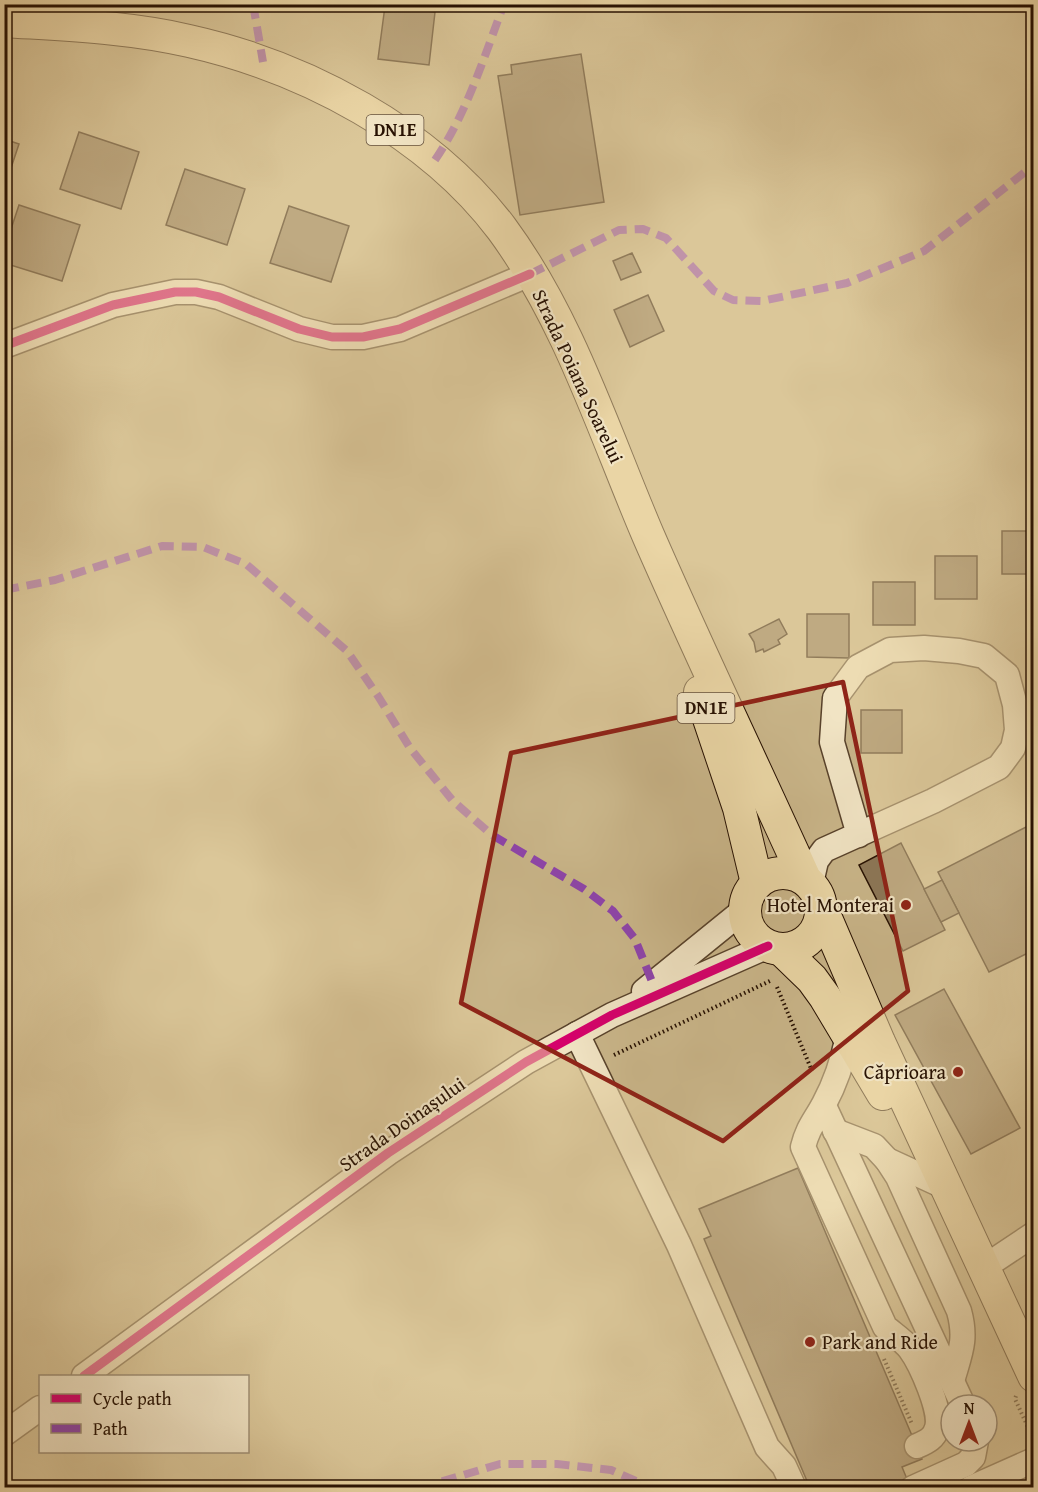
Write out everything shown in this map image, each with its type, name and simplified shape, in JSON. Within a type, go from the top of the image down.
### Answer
[{"type":"main road","name":"Strada Poiana Soarelui","points":[[4,21],[87,26],[147,33],[198,43],[263,62],[302,78],[363,111],[435,159],[479,201],[503,231],[531,274],[578,366],[648,535],[813,890],[963,1227],[1034,1376]]},
{"type":"main road","name":"Strada Poiana Soarelui","points":[[648,535],[739,808],[751,896]]},
{"type":"main road","points":[[751,896],[776,873],[787,873],[813,890],[820,921],[814,933],[806,942],[794,948],[775,947]]},
{"type":"main road","name":"DN1E","points":[[751,896],[746,921],[758,940],[775,947]]},
{"type":"main road","name":"Strada Poiana Soarelui","points":[[775,947],[812,979],[963,1227]]},
{"type":"street","points":[[4,346],[113,304],[175,292],[196,292],[219,297],[310,332],[332,337],[363,337],[400,329],[531,274]]},
{"type":"street","points":[[813,890],[816,861],[824,850],[859,835],[933,801],[999,766],[1013,748],[1017,730],[1015,705],[1007,675],[984,656],[924,648],[890,650],[858,667],[835,698],[832,742],[859,835]]},
{"type":"street","name":"Strada Doinașului","points":[[612,1015],[751,896]]},
{"type":"street","name":"Strada Doinașului","points":[[87,1375],[388,1153],[526,1062],[612,1015],[775,947]]},
{"type":"street","points":[[577,1034],[660,1204],[767,1447],[784,1466],[794,1488]]},
{"type":"street","points":[[848,1036],[840,1070],[824,1106],[807,1130],[802,1147],[885,1327],[909,1348],[925,1378],[937,1415],[937,1428],[932,1439],[916,1446]]},
{"type":"street","points":[[824,1106],[958,1393]]},
{"type":"street","points":[[835,1131],[874,1146],[898,1177],[958,1311],[963,1329],[963,1343],[952,1381]]},
{"type":"street","points":[[887,1160],[937,1183]]},
{"type":"street","points":[[983,1268],[1034,1234]]},
{"type":"street","points":[[876,1307],[922,1315]]},
{"type":"street","points":[[4,1434],[39,1409]]},
{"type":"street","points":[[767,1447],[768,1471],[776,1488]]},
{"type":"street","points":[[913,1488],[966,1464],[974,1453]]},
{"type":"street","points":[[971,1488],[1034,1460]]},
{"type":"path","points":[[618,1065],[613,1055],[774,979],[815,1079]]},
{"type":"path","points":[[1033,1258],[1028,1274],[1034,1286]]},
{"type":"highlighted area","points":[[843,682],[908,991],[723,1141],[461,1003],[511,753]]},
{"type":"shaded area","points":[[5,5],[1033,5],[1033,1487],[5,1488]]},
{"type":"building","points":[[385,6],[435,12],[429,65],[378,59]]},
{"type":"building","points":[[581,54],[604,202],[520,215],[498,76],[512,74],[511,65]]},
{"type":"building","points":[[79,132],[139,152],[121,209],[60,189]]},
{"type":"building","points":[[4,139],[19,144],[4,189]]},
{"type":"building","points":[[185,169],[245,189],[227,245],[166,225]]},
{"type":"building","points":[[19,205],[80,225],[62,281],[4,263],[4,250]]},
{"type":"building","points":[[289,206],[349,226],[331,282],[270,263]]},
{"type":"building","points":[[632,253],[641,272],[621,280],[613,261]]},
{"type":"building","points":[[648,295],[664,331],[630,347],[614,310]]},
{"type":"building","points":[[1002,531],[1034,531],[1034,574],[1002,574]]},
{"type":"building","points":[[935,556],[977,556],[977,599],[935,599]]},
{"type":"building","points":[[873,582],[915,582],[915,625],[873,625]]},
{"type":"building","points":[[807,614],[849,614],[849,658],[807,657]]},
{"type":"building","points":[[779,619],[787,634],[778,640],[780,644],[764,652],[763,649],[756,652],[749,634]]},
{"type":"building","points":[[861,710],[902,710],[902,753],[861,753]]},
{"type":"building","points":[[1032,824],[1034,828],[1034,950],[989,972],[938,872]]},
{"type":"building","name":"Hotel Monterai","points":[[901,843],[945,930],[903,951],[859,865]]},
{"type":"building","points":[[942,880],[959,913],[941,922],[924,889]]},
{"type":"building","name":"Căprioara","points":[[944,989],[1020,1128],[971,1154],[895,1015]]},
{"type":"building","name":"Park and Ride","points":[[798,1168],[922,1459],[902,1467],[907,1479],[886,1488],[810,1488],[704,1239],[711,1236],[699,1209]]},
{"type":"marked path","points":[[253,4],[263,62]]},
{"type":"marked path","points":[[435,160],[466,104],[504,4]]},
{"type":"marked path","points":[[530,274],[619,230],[643,229],[666,238],[714,291],[733,300],[762,301],[847,283],[924,251],[1034,165]]},
{"type":"marked path","points":[[4,590],[55,580],[162,546],[203,547],[246,564],[347,651],[410,748],[453,801],[492,835],[584,889],[613,911],[635,939],[653,984]]},
{"type":"marked path","points":[[420,1488],[500,1464],[557,1464],[611,1470],[652,1488]]},
{"type":"cycle path","points":[[4,346],[113,305],[175,292],[196,292],[219,297],[299,329],[332,337],[363,337],[400,329],[530,274]]},
{"type":"cycle path","points":[[85,1375],[388,1153],[526,1062],[612,1015],[768,946]]},
{"type":"place","name":"Hotel Monterai","points":[[906,905]]},
{"type":"place","name":"Căprioara","points":[[958,1072]]},
{"type":"place","name":"Park and Ride","points":[[810,1342]]}]
